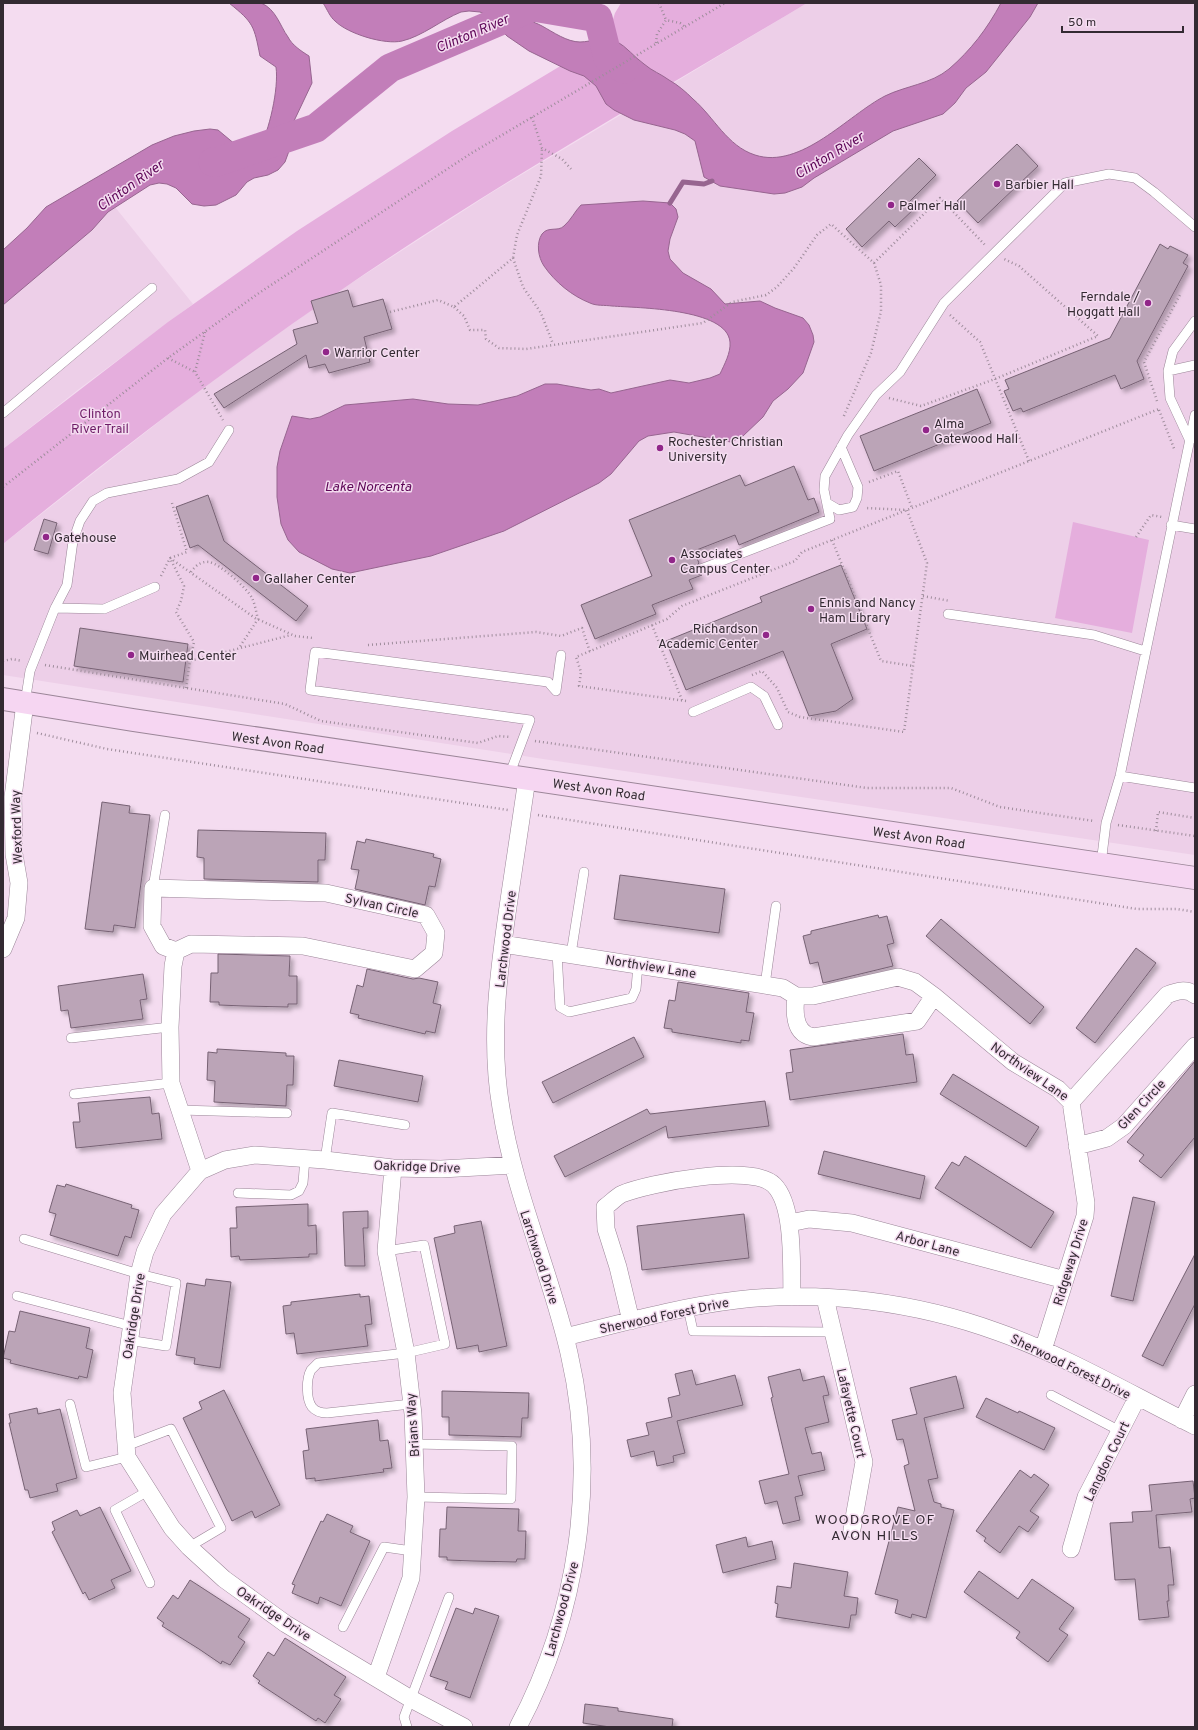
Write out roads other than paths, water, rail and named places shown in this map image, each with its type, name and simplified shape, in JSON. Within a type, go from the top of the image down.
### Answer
[{"type":"main road","name":"West Avon Road","points":[[3,699],[1195,878]]},
{"type":"street","name":"Wexford Way","points":[[3,949],[16,918],[20,883],[14,854],[13,797],[25,703]]},
{"type":"street","name":"Larchwood Drive","points":[[518,777],[522,812],[503,944],[496,1020],[496,1064],[500,1108],[513,1165],[532,1233],[555,1302],[569,1355],[579,1411],[581,1492],[578,1538],[571,1582],[545,1668],[518,1727]]},
{"type":"street","name":"Sylvan Circle","points":[[153,888],[326,893],[426,915],[436,933],[434,953],[415,969],[303,946],[191,944],[176,951]]},
{"type":"street","points":[[153,888],[152,926],[163,946],[176,951],[173,966],[170,1028],[171,1083],[200,1171]]},
{"type":"street","name":"Northview Lane","points":[[503,944],[783,988],[796,996],[813,996],[898,977],[915,982],[1013,1062],[1058,1089],[1071,1102],[1167,995],[1180,990],[1192,992],[1195,995]]},
{"type":"street","points":[[796,996],[794,1011],[800,1032],[813,1038],[917,1021],[934,996]]},
{"type":"street","name":"Glen Circle","points":[[1077,1146],[1107,1138],[1124,1126],[1195,1046]]},
{"type":"street","name":"Ridgeway Drive","points":[[1043,1350],[1085,1216],[1086,1203],[1071,1102]]},
{"type":"street","name":"Oakridge Drive","points":[[464,1727],[411,1699],[286,1624],[224,1579],[189,1547],[172,1528],[148,1491],[126,1451],[122,1393],[139,1274],[145,1252],[163,1214],[200,1171],[225,1160],[255,1155],[305,1158],[394,1168],[441,1169],[513,1165]]},
{"type":"street","name":"Brians Way","points":[[376,1677],[411,1578],[416,1497],[414,1444],[406,1353],[386,1251],[394,1168]]},
{"type":"street","points":[[631,1321],[618,1267],[606,1229],[605,1207],[621,1194],[654,1184],[687,1179],[731,1175],[756,1177],[773,1184],[781,1196],[790,1223],[792,1297]]},
{"type":"street","name":"Arbor Lane","points":[[790,1223],[809,1219],[852,1223],[1065,1280]]},
{"type":"street","name":"Sherwood Forest Drive","points":[[565,1336],[688,1308],[737,1300],[792,1297],[870,1301],[912,1308],[997,1331],[1043,1350],[1188,1423]]},
{"type":"street","name":"Lafayette Court","points":[[825,1298],[864,1462],[852,1529]]},
{"type":"street","points":[[1188,1423],[1195,1394]]},
{"type":"street","name":"Langdon Court","points":[[1071,1549],[1086,1497],[1137,1398]]},
{"type":"lane","points":[[701,568],[830,519],[824,490],[824,476],[841,447],[876,395],[900,372],[941,307],[1065,183],[1109,174],[1135,178],[1195,227]]},
{"type":"lane","points":[[3,413],[152,288]]},
{"type":"lane","points":[[1190,441],[1170,398],[1168,371],[1173,351],[1195,321]]},
{"type":"lane","points":[[1168,371],[1195,365]]},
{"type":"lane","points":[[1101,864],[1106,823],[1120,776],[1195,415]]},
{"type":"lane","points":[[25,703],[30,671],[55,608],[67,586],[73,542],[80,521],[93,501],[107,493],[178,479],[209,462],[229,430]]},
{"type":"lane","points":[[827,503],[839,510],[853,507],[857,498],[858,487],[841,447]]},
{"type":"lane","points":[[1171,525],[1195,529]]},
{"type":"lane","points":[[55,608],[104,609],[155,587]]},
{"type":"lane","points":[[948,614],[1094,635],[1145,651]]},
{"type":"lane","points":[[518,777],[523,739],[530,720],[310,690],[316,652],[548,682],[556,691],[561,655]]},
{"type":"lane","points":[[693,712],[751,687],[764,696],[778,725]]},
{"type":"lane","points":[[1120,776],[1195,788]]},
{"type":"lane","points":[[153,888],[165,816]]},
{"type":"lane","points":[[584,872],[564,953],[560,1007],[569,1012],[632,998],[636,989],[638,964]]},
{"type":"lane","points":[[765,985],[776,906]]},
{"type":"lane","points":[[71,1038],[170,1028]]},
{"type":"lane","points":[[74,1094],[171,1083]]},
{"type":"lane","points":[[180,1110],[287,1113]]},
{"type":"lane","points":[[325,1160],[332,1113],[406,1125]]},
{"type":"lane","points":[[238,1193],[291,1195],[299,1192],[303,1184],[305,1158]]},
{"type":"lane","points":[[17,1296],[166,1346],[176,1283],[139,1274],[24,1239]]},
{"type":"lane","points":[[386,1251],[424,1246],[445,1344],[406,1353],[318,1363],[311,1371],[307,1384],[308,1396],[312,1407],[320,1413],[327,1414],[411,1404]]},
{"type":"lane","points":[[688,1308],[694,1331],[833,1332]]},
{"type":"lane","points":[[1051,1395],[1120,1431]]},
{"type":"lane","points":[[70,1404],[86,1467],[126,1451],[171,1430],[220,1528],[189,1547]]},
{"type":"lane","points":[[414,1444],[512,1446],[511,1498],[416,1497]]},
{"type":"lane","points":[[148,1491],[115,1510],[150,1583]]},
{"type":"lane","points":[[343,1627],[384,1547],[412,1551]]},
{"type":"lane","points":[[407,1727],[404,1717],[449,1597]]},
{"type":"water","points":[[258,2],[266,6],[274,13],[292,43],[309,56],[312,83],[294,121],[289,151],[285,162],[278,170],[268,175],[254,178],[247,182],[236,195],[216,205],[204,206],[192,204],[176,188],[167,184],[159,183],[150,185],[108,212],[92,230],[3,305],[3,250],[27,228],[46,207],[152,145],[174,136],[194,131],[210,129],[218,130],[236,145],[254,151],[259,150],[270,121],[275,98],[277,76],[276,67],[260,56],[252,26],[244,16],[229,3]]},
{"type":"water","points":[[323,3],[511,3],[528,19],[560,36],[575,42],[603,39],[612,39],[616,41],[647,66],[685,91],[701,106],[736,145],[755,155],[772,158],[790,155],[807,148],[885,96],[942,74],[957,62],[971,47],[990,22],[1001,3],[1038,3],[1030,17],[986,72],[966,88],[955,103],[943,114],[893,131],[814,178],[802,187],[785,193],[774,194],[720,186],[704,177],[695,141],[685,134],[675,130],[634,120],[614,110],[606,104],[596,86],[584,76],[570,71],[529,51],[507,36],[488,16],[480,12],[461,12],[410,39],[395,42],[377,40],[357,34],[341,26],[335,21]]},
{"type":"water","name":"Lake Norcenta","points":[[643,201],[670,203],[676,209],[678,217],[670,239],[668,251],[670,259],[683,273],[711,289],[725,304],[760,301],[803,318],[809,325],[814,342],[803,373],[788,389],[773,401],[763,417],[743,436],[731,442],[674,432],[648,436],[639,441],[611,474],[599,483],[504,531],[431,556],[350,573],[332,569],[299,552],[288,540],[281,524],[277,497],[277,467],[280,451],[292,416],[310,419],[320,417],[345,405],[413,399],[448,404],[478,405],[517,396],[545,384],[557,384],[591,390],[599,389],[611,393],[670,380],[689,383],[720,374],[728,355],[730,342],[725,331],[714,322],[698,316],[660,309],[592,304],[577,297],[564,288],[553,278],[542,262],[538,246],[542,234],[547,230],[562,228],[581,205]]},
{"type":"waterway","name":"Clinton River","points":[[213,162],[217,162],[316,128],[390,68],[533,7],[598,18],[608,58],[624,69]]},
{"type":"waterway","points":[[670,203],[683,182],[704,184],[712,181]]},
{"type":"place","name":"Barbier Hall","points":[[997,184]]},
{"type":"place","name":"Palmer Hall","points":[[891,205]]},
{"type":"place","name":"Ferndale / Hoggatt Hall","points":[[1148,303]]},
{"type":"place","name":"Warrior Center","points":[[326,352]]},
{"type":"place","name":"Alma Gatewood Hall","points":[[926,430]]},
{"type":"place","name":"Rochester Christian University","points":[[660,448]]},
{"type":"place","name":"Gatehouse","points":[[46,537]]},
{"type":"place","name":"Associates Campus Center","points":[[672,560]]},
{"type":"place","name":"Gallaher Center","points":[[256,578]]},
{"type":"place","name":"Ennis and Nancy Ham Library","points":[[811,609]]},
{"type":"place","name":"Richardson Academic Center","points":[[766,635]]},
{"type":"place","name":"Muirhead Center","points":[[131,655]]},
{"type":"district","name":"WOODGROVE OF AVON HILLS","points":[[875,1528]]},
{"type":"park label","name":"Clinton River Trail","points":[[100,420]]}]
